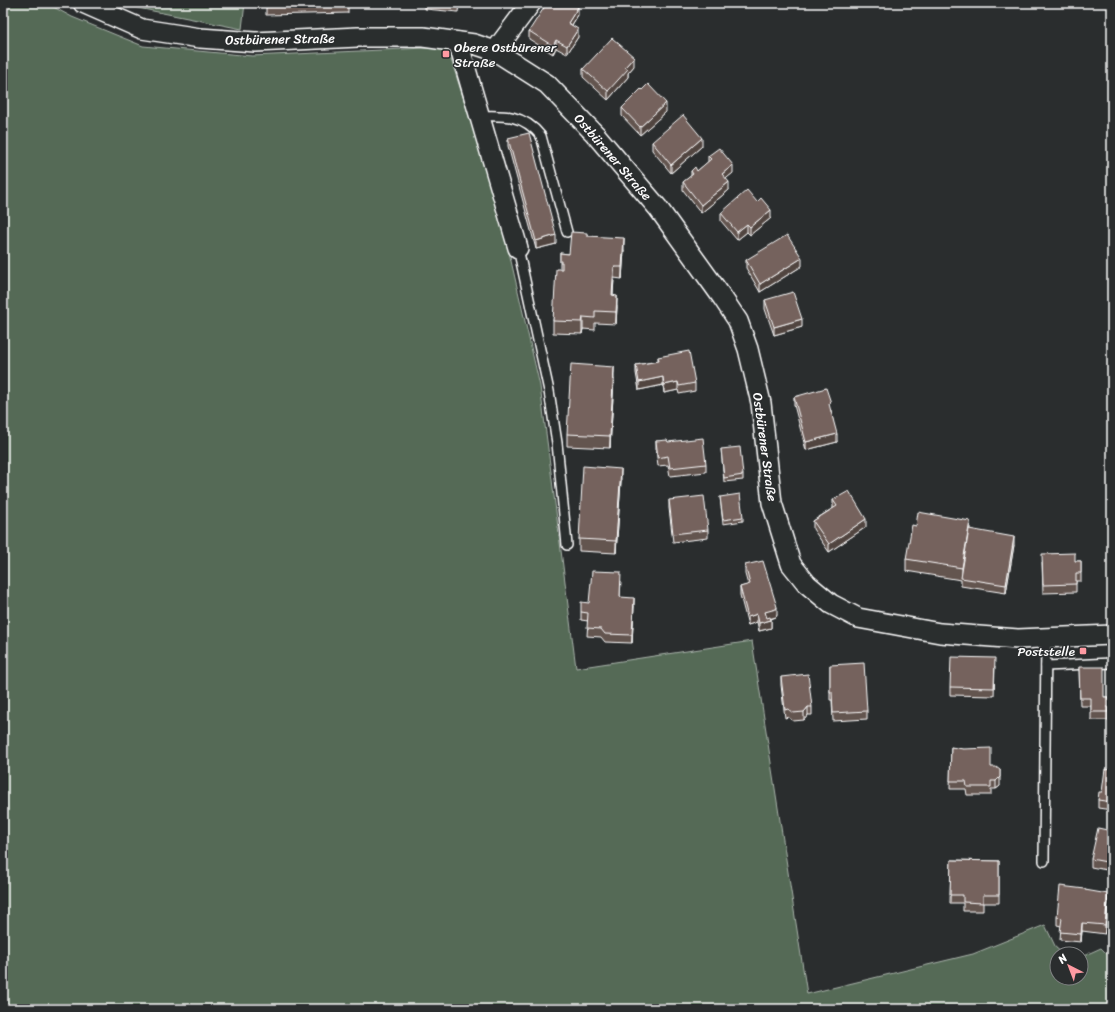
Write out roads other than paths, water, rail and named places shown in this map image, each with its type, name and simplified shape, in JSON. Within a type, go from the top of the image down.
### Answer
[{"type":"street","name":"Ostbürener Straße","points":[[83,3],[142,29],[200,38],[255,42],[358,37],[423,37],[474,44],[495,51],[547,84],[595,134],[658,208],[738,321],[748,349],[761,403],[772,503],[792,564],[807,584],[831,604],[858,618],[940,633],[1018,639],[1112,635]]},
{"type":"street","points":[[495,51],[531,3]]},
{"type":"street","points":[[458,42],[478,116],[518,248]]},
{"type":"lane","points":[[478,116],[503,115],[518,118],[534,127],[542,136],[567,232]]},
{"type":"lane","points":[[518,248],[549,391],[557,443],[567,545]]},
{"type":"lane","points":[[1044,861],[1046,638]]},
{"type":"lane","points":[[1046,666],[1112,663]]},
{"type":"place","name":"Obere Ostbürener Straße","points":[[446,54]]},
{"type":"place","name":"Poststelle","points":[[1083,651]]}]
